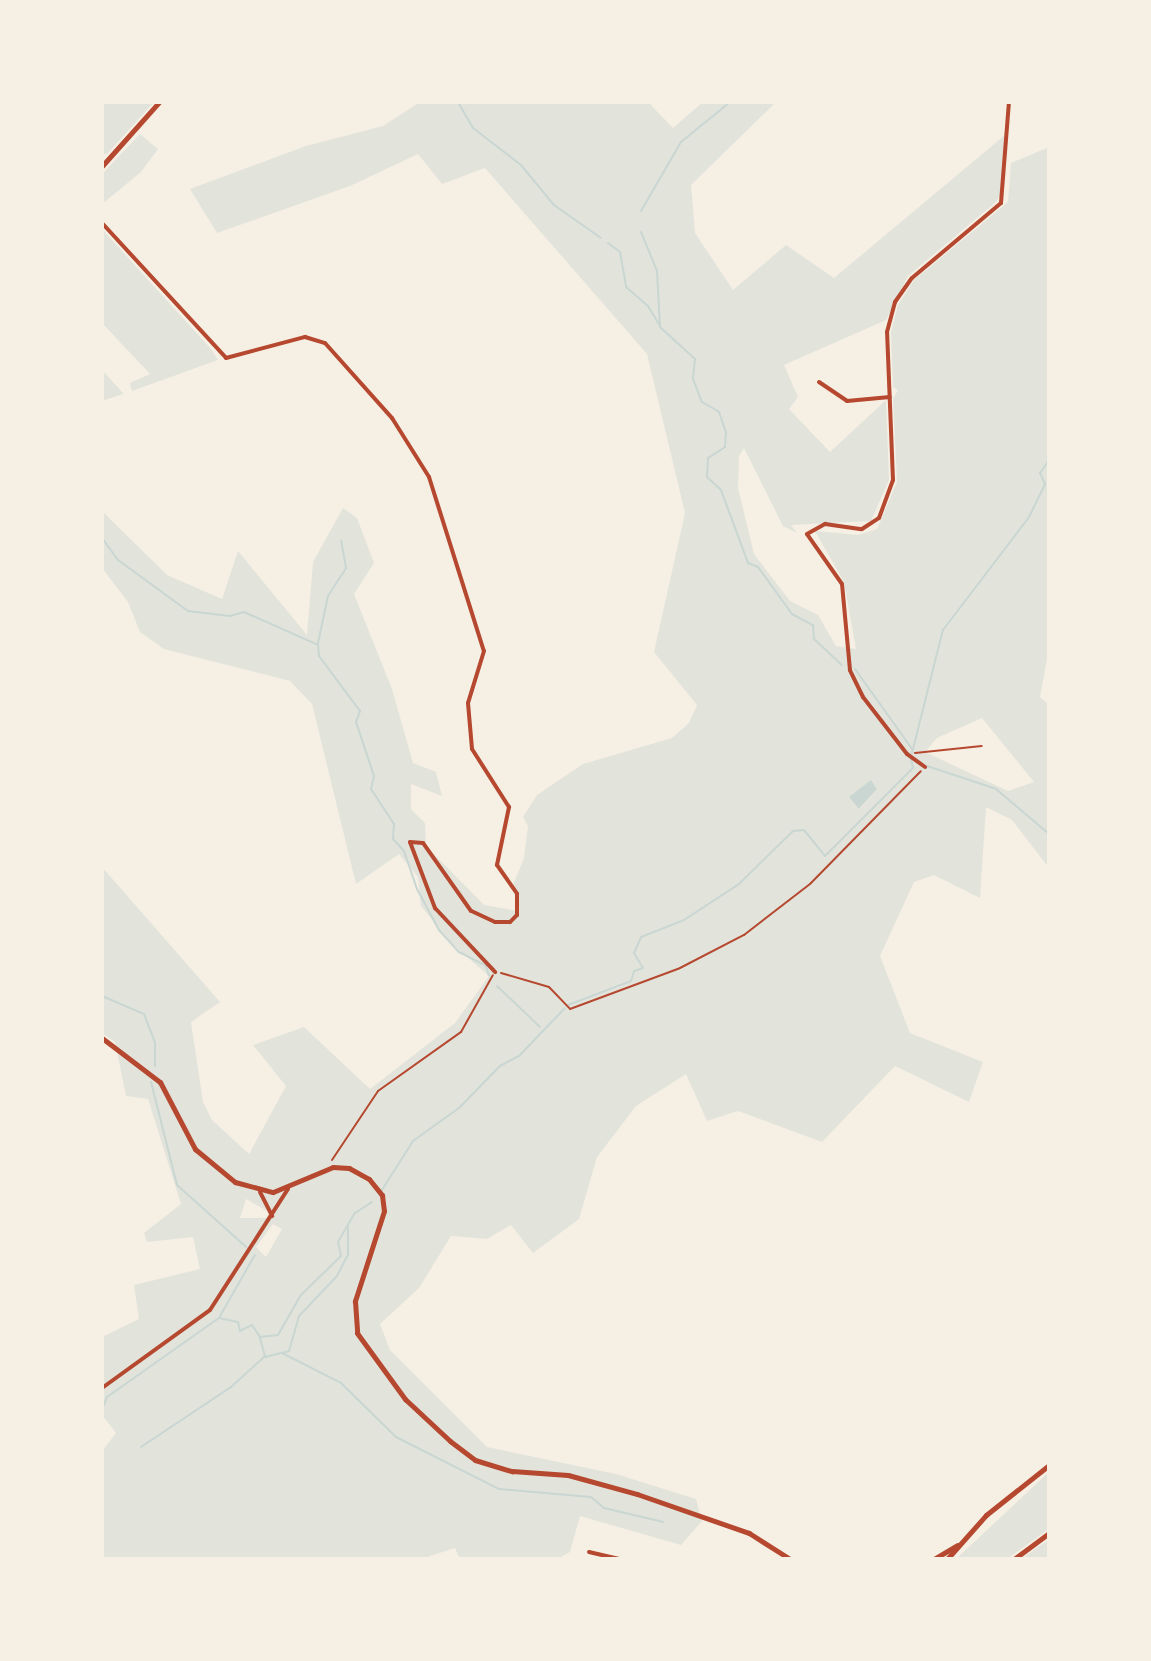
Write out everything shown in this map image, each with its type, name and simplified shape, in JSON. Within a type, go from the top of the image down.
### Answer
[{"type":"street","points":[[102,166],[105,158],[159,102]]},
{"type":"street","points":[[925,767],[907,754],[863,697],[850,670],[842,584],[807,534],[825,524],[862,529],[879,518],[893,480],[887,332],[895,302],[912,278],[1004,198],[1009,102]]},
{"type":"street","points":[[102,223],[226,358],[293,339],[317,338],[392,418],[434,489],[484,651],[468,703],[472,749],[509,807],[497,865],[520,903],[510,922],[483,919],[471,911],[423,843],[410,842],[435,908],[456,937],[495,972]]},
{"type":"street","points":[[819,382],[847,401],[890,397]]},
{"type":"street","points":[[102,1038],[160,1082],[184,1133],[212,1166],[260,1192],[288,1189],[328,1168],[360,1173],[382,1195],[384,1211],[355,1301],[357,1333],[405,1399],[475,1460],[512,1471],[568,1475],[637,1494],[749,1533],[790,1559]]},
{"type":"street","points":[[102,1388],[210,1310],[288,1189]]},
{"type":"street","points":[[260,1192],[271,1218]]},
{"type":"street","points":[[947,1559],[986,1515],[1049,1465]]},
{"type":"street","points":[[1014,1559],[1049,1533]]},
{"type":"street","points":[[934,1559],[957,1545]]},
{"type":"street","points":[[589,1552],[619,1559]]},
{"type":"path","points":[[917,753],[982,746]]},
{"type":"path","points":[[328,1168],[378,1091],[461,1032],[495,972],[549,987],[570,1009],[680,968],[744,935],[810,884],[925,767]]},
{"type":"shaded area","points":[[102,102],[154,102],[107,154],[102,154]]},
{"type":"shaded area","points":[[420,102],[648,102],[673,128],[703,102],[776,102],[691,185],[695,233],[733,290],[786,245],[834,278],[1005,135],[1002,192],[996,202],[908,276],[886,320],[784,365],[798,397],[789,409],[830,452],[886,400],[889,480],[871,521],[791,525],[797,533],[783,526],[744,448],[739,456],[738,488],[754,554],[790,601],[818,615],[836,646],[856,649],[844,582],[815,531],[858,535],[877,529],[897,482],[893,399],[898,390],[893,387],[891,332],[898,305],[914,280],[1008,202],[1011,163],[1049,147],[1049,649],[1040,697],[1049,705],[1049,868],[1012,820],[986,807],[980,898],[934,875],[914,882],[880,956],[910,1033],[983,1062],[969,1102],[895,1066],[822,1142],[738,1111],[707,1121],[686,1074],[636,1106],[597,1157],[579,1219],[533,1253],[511,1225],[487,1239],[451,1236],[419,1288],[380,1324],[390,1350],[487,1447],[616,1474],[696,1499],[702,1521],[681,1545],[580,1516],[570,1552],[557,1559],[460,1559],[455,1548],[421,1559],[102,1559],[102,1451],[116,1433],[102,1415],[102,1337],[139,1319],[134,1285],[200,1269],[193,1237],[147,1242],[144,1233],[181,1204],[148,1099],[126,1096],[115,1042],[102,1033],[102,867],[220,1002],[191,1022],[203,1102],[212,1120],[249,1154],[286,1086],[253,1045],[304,1027],[370,1089],[455,1023],[489,976],[451,943],[421,906],[418,877],[399,854],[356,884],[312,704],[290,681],[164,649],[140,632],[128,602],[102,568],[102,511],[167,575],[222,599],[238,551],[307,635],[313,562],[343,508],[357,518],[374,563],[354,594],[392,689],[413,763],[436,772],[442,796],[411,784],[411,809],[425,823],[426,846],[484,905],[518,911],[513,885],[524,858],[528,826],[523,817],[537,795],[583,764],[672,738],[689,723],[697,705],[654,652],[685,513],[647,354],[485,168],[442,184],[418,154],[350,186],[217,233],[190,189],[306,146],[383,126]],"holes":[[[982,718],[1034,782],[1008,791],[925,752],[937,738]],[[872,781],[877,789],[860,809],[849,797]],[[246,1199],[269,1212],[267,1218],[240,1218]],[[273,1224],[282,1229],[266,1257],[256,1247]]]},
{"type":"shaded area","points":[[140,134],[158,149],[141,172],[102,204],[102,174]]},
{"type":"shaded area","points":[[102,229],[218,360],[132,391],[130,383],[150,374],[102,323]]},
{"type":"shaded area","points":[[102,370],[123,393],[123,394],[102,401]]},
{"type":"shaded area","points":[[871,780],[877,789],[859,809],[849,797]]},
{"type":"shaded area","points":[[1049,1472],[1049,1529],[1007,1559],[956,1559]]},
{"type":"shaded area","points":[[1049,1540],[1049,1559],[1022,1559],[1039,1546]]},
{"type":"waterway","points":[[458,102],[473,128],[521,165],[554,205],[601,238]]},
{"type":"waterway","points":[[641,211],[681,142],[730,102]]},
{"type":"waterway","points":[[641,232],[657,271],[660,327],[695,359],[693,379],[702,402],[719,412],[726,432],[725,447],[708,458],[707,477],[721,490],[748,563],[758,567],[792,614],[813,625],[814,639],[842,665]]},
{"type":"waterway","points":[[608,243],[620,252],[626,287],[648,306],[660,326]]},
{"type":"waterway","points":[[912,753],[943,630],[1029,517],[1045,484],[1040,473],[1049,460]]},
{"type":"waterway","points":[[102,538],[118,560],[188,611],[230,616],[244,612],[318,645],[319,656],[360,711],[356,722],[374,776],[371,789],[394,824],[393,839],[404,851],[417,889],[439,930],[459,952],[486,966],[489,976]]},
{"type":"waterway","points":[[318,643],[328,596],[346,568],[341,540]]},
{"type":"waterway","points":[[855,669],[912,749]]},
{"type":"waterway","points":[[568,1005],[631,981],[634,971],[643,968],[634,953],[641,937],[684,920],[739,884],[793,831],[804,830],[825,856],[913,768],[911,759]]},
{"type":"waterway","points":[[927,766],[996,789],[1049,834]]},
{"type":"waterway","points":[[497,986],[540,1027]]},
{"type":"waterway","points":[[102,996],[144,1014],[155,1042],[155,1066]]},
{"type":"waterway","points":[[382,1190],[413,1141],[459,1108],[500,1066],[519,1056],[565,1008]]},
{"type":"waterway","points":[[151,1082],[177,1185],[246,1247]]},
{"type":"waterway","points":[[102,1409],[107,1397],[219,1318],[238,1322],[240,1331],[252,1325],[260,1337],[278,1335],[301,1295],[341,1256],[338,1242],[355,1213],[372,1202]]},
{"type":"waterway","points":[[260,1338],[265,1357],[289,1351],[299,1316],[337,1276],[348,1254],[348,1226]]},
{"type":"waterway","points":[[220,1316],[255,1255]]},
{"type":"waterway","points":[[282,1353],[341,1383],[396,1437],[499,1489],[591,1497],[604,1508],[663,1522]]},
{"type":"waterway","points":[[141,1447],[231,1387],[264,1357]]}]
